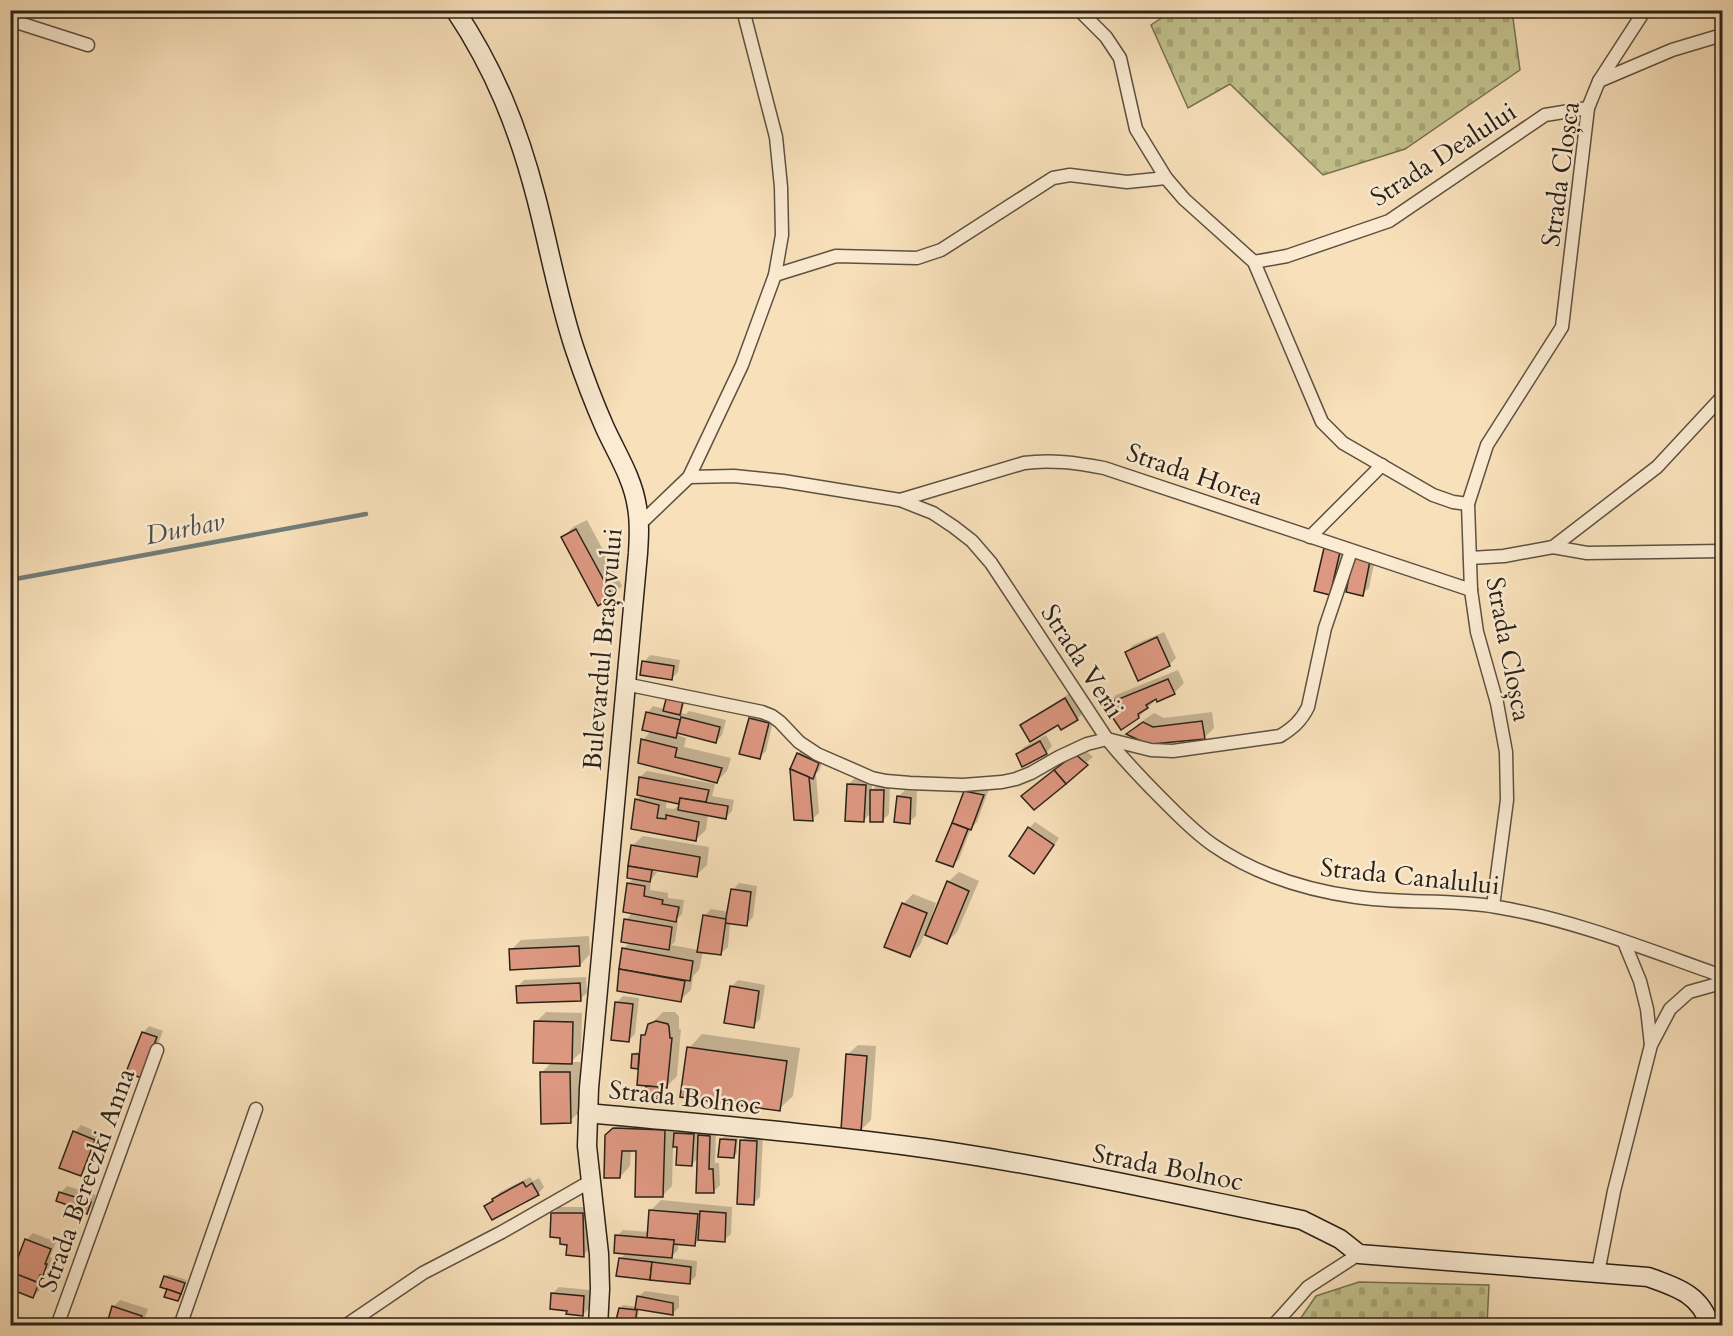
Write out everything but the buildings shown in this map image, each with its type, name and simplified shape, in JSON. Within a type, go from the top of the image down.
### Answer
[{"type":"main road","name":"Bulevardul Brașovului","points":[[455,10],[491,70],[509,112],[536,198],[573,344],[586,382],[632,486],[640,524],[588,1088],[587,1146],[599,1254],[598,1326]]},
{"type":"main road","name":"Strada Bolnoc","points":[[588,1113],[931,1149],[1039,1167],[1302,1220],[1340,1239],[1359,1254]]},
{"type":"main road","points":[[1359,1254],[1648,1276],[1679,1288],[1694,1298],[1706,1313],[1710,1326]]},
{"type":"street","points":[[640,524],[689,477],[742,365],[775,275],[782,235],[781,187],[776,137],[743,10]]},
{"type":"street","points":[[1079,10],[1106,37],[1120,58],[1136,129],[1166,178],[1184,199],[1254,262],[1322,422],[1342,443],[1433,495],[1468,504]]},
{"type":"street","name":"Strada Cloșca","points":[[1493,906],[1507,800],[1506,752],[1497,703],[1477,632],[1471,590],[1468,504],[1487,445],[1562,327],[1588,108],[1599,81],[1647,10]]},
{"type":"street","points":[[10,20],[88,45]]},
{"type":"street","points":[[1599,81],[1672,50],[1722,35]]},
{"type":"street","name":"Strada Dealului","points":[[1254,262],[1287,256],[1389,220],[1545,114],[1588,108]]},
{"type":"street","points":[[775,275],[836,256],[917,258],[941,250],[1053,178],[1070,175],[1127,182],[1166,178]]},
{"type":"street","points":[[1553,547],[1657,467],[1722,397]]},
{"type":"street","name":"Strada Horea","points":[[900,500],[1024,463],[1040,460],[1066,461],[1104,468],[1471,590]]},
{"type":"street","points":[[1310,537],[1382,465]]},
{"type":"street","name":"Strada Verii","points":[[689,477],[734,476],[783,480],[900,500],[933,513],[972,541],[991,562],[1107,739],[1151,750],[1173,750],[1280,736],[1303,718],[1308,707],[1325,628],[1351,550]]},
{"type":"street","points":[[1470,558],[1504,556],[1553,547],[1587,554],[1722,551]]},
{"type":"street","points":[[625,684],[772,716],[804,746],[817,754],[857,773],[886,781],[963,785],[1002,782],[1031,773],[1087,744],[1107,739]]},
{"type":"street","name":"Strada Canalului","points":[[1107,739],[1180,817],[1213,845],[1260,872],[1308,888],[1358,898],[1493,906],[1539,914],[1722,976]]},
{"type":"street","points":[[1624,942],[1645,1000],[1651,1045]]},
{"type":"street","points":[[1598,1273],[1614,1191],[1651,1045],[1670,1009],[1689,992],[1722,985]]},
{"type":"street","name":"Strada Bereczki Anna","points":[[57,1326],[157,1050]]},
{"type":"street","points":[[180,1326],[256,1109]]},
{"type":"street","points":[[345,1326],[423,1273],[502,1232],[591,1181]]},
{"type":"street","points":[[1273,1326],[1308,1287],[1359,1254]]},
{"type":"green space","points":[[1172,11],[1512,11],[1520,70],[1405,149],[1323,175],[1230,84],[1188,108],[1151,25]]},
{"type":"green space","points":[[1359,1282],[1489,1285],[1487,1325],[1296,1325],[1316,1296]]},
{"type":"waterway","name":"Durbav","points":[[10,580],[366,514]]}]
